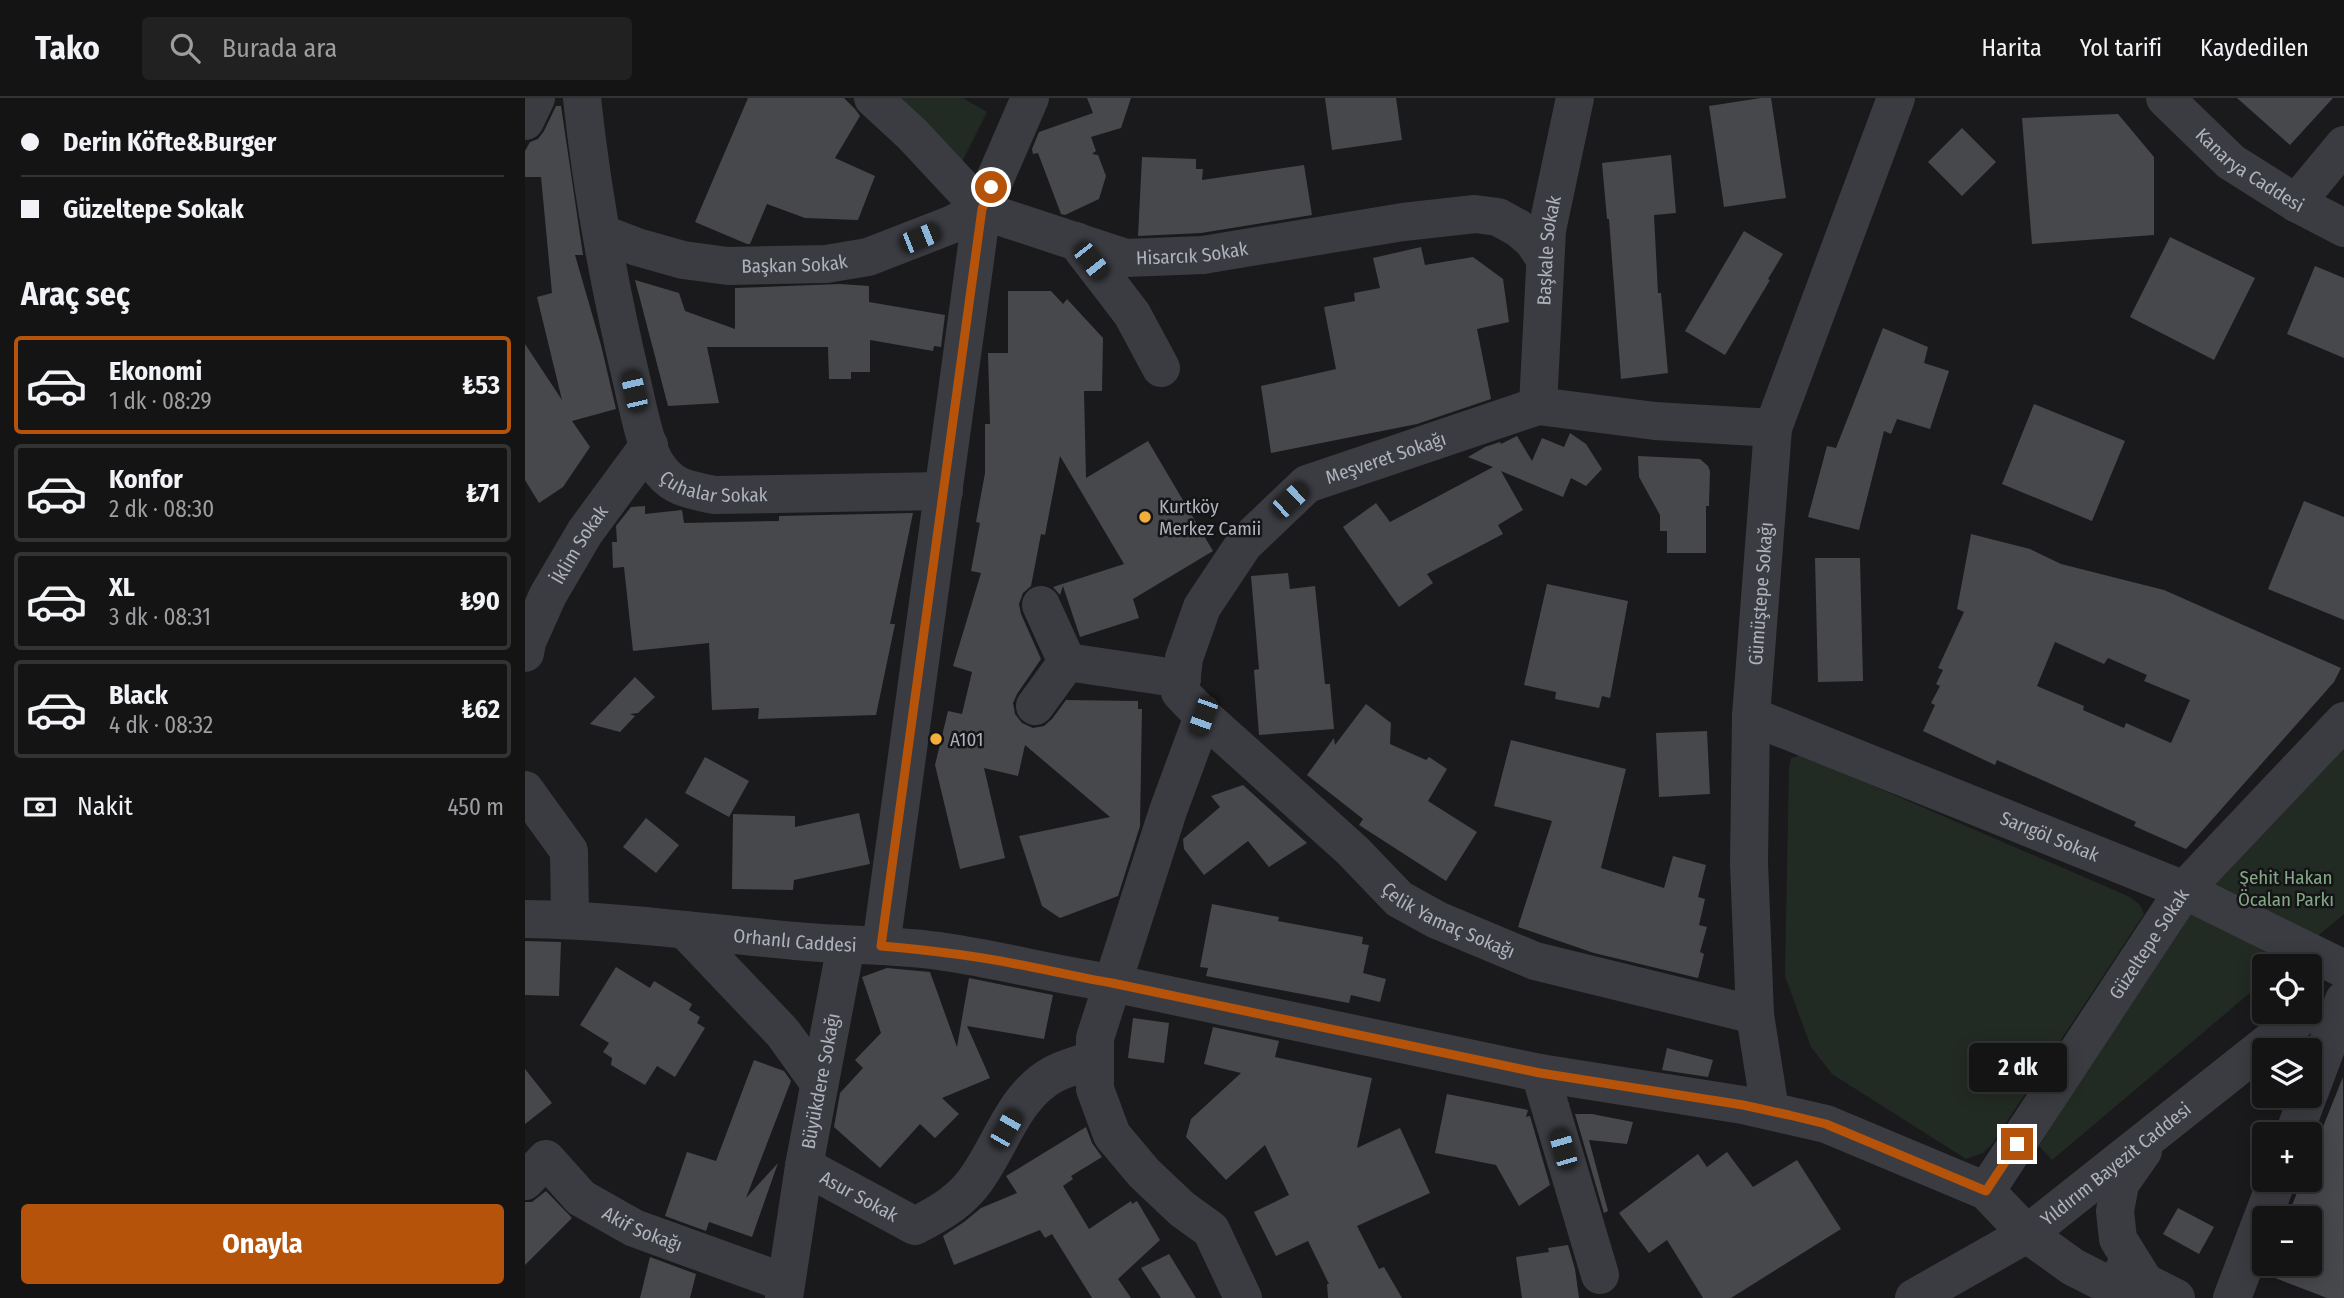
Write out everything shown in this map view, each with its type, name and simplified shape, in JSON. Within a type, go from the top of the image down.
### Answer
[{"type":"street","points":[[525,121],[536,98]]},
{"type":"street","name":"Çuhalar Sokak","points":[[582,98],[615,313],[640,417],[656,463],[677,487],[714,495],[944,491]]},
{"type":"street","name":"Hisarcık Sokak","points":[[873,98],[912,134],[989,214],[1126,258],[1203,255],[1403,222],[1475,214],[1498,217],[1518,228],[1533,241],[1545,260]]},
{"type":"street","name":"Büyükdere Sokağı","points":[[785,1290],[818,1083],[864,946],[944,491],[982,209],[1030,98]]},
{"type":"street","name":"Başkale Sokak","points":[[1538,406],[1547,230],[1575,98]]},
{"type":"street","name":"Gümüştepe Sokağı","points":[[1770,1110],[1755,1015],[1749,863],[1751,716],[1773,428],[1896,98]]},
{"type":"street","name":"Kanarya Caddesi","points":[[2165,98],[2231,162],[2296,203],[2344,228]]},
{"type":"street","points":[[2296,203],[2344,145]]},
{"type":"street","name":"Başkan Sokak","points":[[603,234],[683,260],[728,266],[826,264],[868,257],[953,224],[982,209]]},
{"type":"street","points":[[1076,241],[1132,314],[1161,368]]},
{"type":"street","name":"Meşveret Sokağı","points":[[1182,679],[1184,658],[1202,607],[1244,544],[1307,484],[1538,406],[1655,421],[1773,428]]},
{"type":"street","name":"İklim Sokak","points":[[525,653],[527,642],[548,595],[585,532],[649,445]]},
{"type":"street","points":[[1041,605],[1067,662]]},
{"type":"street","points":[[1067,662],[1182,679],[1180,692],[1203,716],[1168,811],[1095,1038],[1095,1089],[1112,1135],[1144,1173],[1182,1209],[1211,1230],[1243,1298]]},
{"type":"street","points":[[1035,706],[1067,662]]},
{"type":"street","name":"Çelik Yamaç Sokağı","points":[[1203,716],[1353,850],[1399,899],[1437,920],[1535,961],[1755,1015]]},
{"type":"street","name":"Sarıgöl Sokak","points":[[1751,716],[2184,890],[2344,970]]},
{"type":"street","name":"Güzeltepe Sokak","points":[[1986,1191],[2184,890],[2344,721]]},
{"type":"street","points":[[525,790],[569,851],[570,919]]},
{"type":"street","name":"Orhanlı Caddesi","points":[[526,920],[570,919],[942,951],[1112,983],[1540,1073],[1770,1110],[1826,1124],[1986,1191],[2027,1234],[2073,1267],[2152,1293]]},
{"type":"street","points":[[685,930],[783,1033],[818,1083]]},
{"type":"street","name":"Yıldırım Bayezit Caddesi","points":[[2322,999],[2344,982]]},
{"type":"street","points":[[2322,1058],[2344,1000]]},
{"type":"street","name":"Yıldırım Bayezit Caddesi","points":[[1914,1298],[2027,1234],[2290,1024]]},
{"type":"street","name":"Asur Sokak","points":[[804,1166],[915,1226],[948,1209],[972,1185],[1017,1111],[1031,1094],[1053,1075],[1095,1059]]},
{"type":"street","points":[[1540,1073],[1600,1275]]},
{"type":"street","points":[[2152,1293],[2118,1239],[2115,1211],[2120,1184],[2156,1131]]},
{"type":"street","name":"Akif Sokağı","points":[[525,1181],[546,1159],[582,1198],[634,1228],[785,1290]]},
{"type":"street","points":[[2232,1298],[2272,1192]]},
{"type":"green space","points":[[878,98],[963,98],[987,112],[959,168]]},
{"type":"green space","name":"Şehit Hakan Öcalan Parkı","points":[[2344,745],[2344,914],[2296,954],[2252,954],[2252,991],[2052,1160],[2039,1146],[2186,912]]},
{"type":"green space","points":[[1802,755],[2130,897],[2140,905],[2144,914],[1992,1144],[1983,1153],[1966,1159],[1832,1074],[1811,1047],[1785,976],[1789,768],[1791,758]]},
{"type":"building","points":[[748,98],[844,98],[855,109],[860,116],[835,158],[875,176],[858,220],[805,218],[767,204],[750,244],[695,222]]},
{"type":"building","points":[[1087,98],[1131,98],[1121,128],[1091,137],[1096,151],[1092,154],[1098,155],[1106,176],[1099,199],[1065,215],[1061,214],[1038,153],[1033,154],[1032,149],[1039,132],[1093,113]]},
{"type":"building","points":[[1325,98],[1396,98],[1402,140],[1332,150]]},
{"type":"building","points":[[1771,98],[1786,198],[1724,207],[1709,106]]},
{"type":"building","points":[[2237,98],[2333,98],[2290,145]]},
{"type":"building","points":[[556,106],[561,106],[583,255],[575,255],[616,409],[572,421],[590,447],[563,487],[539,503],[525,480],[525,344],[562,400],[537,297],[552,293],[541,177],[525,177],[525,151],[530,142],[538,139],[544,131]]},
{"type":"building","points":[[2118,114],[2154,157],[2154,235],[2032,244],[2022,118]]},
{"type":"building","points":[[1962,128],[1996,162],[1962,196],[1928,162]]},
{"type":"building","points":[[1671,155],[1676,213],[1654,215],[1658,293],[1661,293],[1668,373],[1621,379],[1602,163]]},
{"type":"building","points":[[1142,157],[1196,159],[1196,169],[1203,169],[1202,180],[1304,165],[1312,215],[1201,233],[1138,236]]},
{"type":"building","points":[[1744,231],[1783,254],[1725,355],[1685,331]]},
{"type":"building","points":[[2170,237],[2255,278],[2214,360],[2130,317]]},
{"type":"building","points":[[1421,247],[1425,265],[1473,257],[1503,279],[1509,322],[1477,329],[1491,399],[1417,424],[1271,453],[1261,386],[1336,369],[1324,307],[1355,301],[1354,293],[1380,288],[1373,258]]},
{"type":"building","points":[[2315,266],[2344,278],[2344,358],[2287,334]]},
{"type":"building","points":[[635,280],[679,293],[685,311],[735,329],[735,288],[840,284],[869,286],[869,302],[945,315],[941,347],[934,346],[933,351],[870,340],[870,372],[851,372],[851,379],[829,379],[828,347],[707,347],[719,403],[668,406]]},
{"type":"building","points":[[1008,291],[1051,291],[1063,304],[1067,299],[1103,338],[1102,391],[1084,391],[1086,478],[1148,441],[1213,551],[1133,599],[1139,618],[1080,637],[1063,586],[1060,595],[1053,587],[1124,564],[1060,456],[1045,535],[1041,534],[1031,586],[1023,593],[1019,604],[1041,659],[1017,694],[1013,703],[1015,714],[1022,723],[1033,728],[1044,726],[1066,700],[1138,701],[1138,709],[1142,709],[1140,826],[1118,896],[1060,918],[1042,906],[1019,836],[1110,817],[1025,745],[1018,776],[984,768],[1005,858],[960,869],[935,765],[948,711],[962,714],[972,672],[953,666],[981,573],[971,571],[980,523],[976,522],[985,473],[985,424],[990,424],[988,353],[1008,353]]},
{"type":"building","points":[[1883,328],[1928,347],[1924,363],[1949,371],[1930,429],[1897,419],[1891,434],[1884,431],[1859,530],[1808,517],[1827,446],[1836,448]]},
{"type":"building","points":[[2034,404],[2125,441],[2092,521],[2002,484]]},
{"type":"building","points":[[1570,433],[1586,444],[1602,469],[1586,486],[1571,478],[1563,497],[1501,471],[1523,510],[1498,525],[1503,534],[1427,574],[1433,583],[1399,607],[1343,527],[1376,503],[1390,522],[1493,467],[1468,457],[1485,447],[1500,442],[1501,444],[1517,436],[1532,461],[1542,438],[1564,447]]},
{"type":"building","points":[[1638,456],[1700,459],[1708,466],[1710,471],[1709,506],[1706,506],[1706,553],[1667,553],[1667,531],[1660,531],[1660,515],[1639,477]]},
{"type":"building","points":[[2304,501],[2344,517],[2344,620],[2268,589]]},
{"type":"building","points":[[645,506],[645,514],[682,510],[684,523],[779,521],[779,516],[913,513],[890,624],[895,624],[876,715],[758,719],[759,708],[712,710],[709,643],[633,651],[624,567],[613,568],[612,542],[617,542],[616,526],[631,507]]},
{"type":"building","points":[[1971,534],[2030,549],[2061,564],[2164,590],[2341,668],[2334,682],[2186,849],[2134,826],[2136,822],[1997,760],[1995,765],[1923,731],[1935,705],[1931,703],[1940,686],[1936,684],[1943,670],[1938,668],[1964,612],[1957,609]],"holes":[[[2055,642],[2104,664],[2108,658],[2147,675],[2144,681],[2190,700],[2171,743],[2126,723],[2124,728],[2083,710],[2084,706],[2037,686]]]},
{"type":"building","points":[[1815,558],[1860,558],[1863,681],[1818,682]]},
{"type":"building","points":[[1288,573],[1290,589],[1315,586],[1325,684],[1330,684],[1334,729],[1259,735],[1254,670],[1259,669],[1251,576]]},
{"type":"building","points":[[1547,584],[1628,601],[1610,698],[1602,696],[1599,708],[1555,699],[1556,692],[1524,685]]},
{"type":"building","points":[[635,677],[655,697],[638,713],[630,714],[635,716],[620,732],[590,724]]},
{"type":"building","points":[[1366,704],[1391,723],[1390,744],[1426,760],[1429,757],[1447,769],[1428,801],[1477,832],[1446,881],[1359,825],[1363,819],[1307,775],[1334,738],[1335,745]]},
{"type":"building","points":[[1707,731],[1710,794],[1659,797],[1656,733]]},
{"type":"building","points":[[1511,740],[1626,769],[1601,868],[1664,888],[1673,856],[1706,865],[1698,897],[1705,899],[1699,925],[1707,927],[1700,952],[1704,954],[1698,978],[1594,953],[1518,927],[1552,821],[1494,806]]},
{"type":"building","points":[[705,757],[749,781],[729,817],[685,793]]},
{"type":"building","points":[[1243,785],[1307,843],[1269,867],[1248,841],[1204,875],[1184,849],[1183,839],[1220,807],[1211,796]]},
{"type":"building","points":[[859,813],[870,864],[794,880],[793,890],[732,889],[733,814],[795,816],[795,827]]},
{"type":"building","points":[[646,818],[679,845],[656,873],[623,847]]},
{"type":"building","points":[[1212,904],[1279,917],[1278,921],[1363,937],[1362,944],[1369,945],[1363,973],[1386,979],[1380,1002],[1351,995],[1349,1003],[1206,976],[1208,968],[1200,967]]},
{"type":"building","points":[[525,941],[561,942],[559,996],[525,995]]},
{"type":"building","points":[[616,967],[650,988],[654,981],[692,1004],[689,1010],[700,1017],[697,1023],[705,1028],[675,1077],[657,1066],[645,1085],[611,1065],[612,1058],[603,1052],[609,1043],[580,1025]]},
{"type":"building","points":[[887,968],[930,972],[957,1047],[969,978],[1053,995],[1044,1039],[967,1026],[990,1078],[942,1098],[959,1114],[935,1138],[920,1124],[880,1168],[834,1127],[840,1093],[863,1068],[855,1060],[881,1033],[862,977]]},
{"type":"building","points":[[1133,1018],[1169,1023],[1164,1063],[1128,1058]]},
{"type":"building","points":[[1213,1027],[1279,1041],[1275,1057],[1372,1078],[1357,1148],[1400,1128],[1430,1193],[1357,1226],[1379,1269],[1384,1267],[1402,1298],[1328,1298],[1329,1284],[1308,1241],[1276,1256],[1254,1212],[1289,1195],[1265,1145],[1226,1180],[1186,1137],[1191,1119],[1241,1073],[1204,1064]]},
{"type":"building","points":[[1667,1048],[1713,1060],[1708,1077],[1662,1070]]},
{"type":"building","points":[[754,1060],[784,1071],[791,1081],[746,1198],[778,1163],[752,1237],[709,1222],[706,1231],[665,1216],[687,1152],[716,1161]]},
{"type":"building","points":[[525,1069],[552,1103],[525,1124]]},
{"type":"building","points":[[2343,1077],[2344,1298],[2327,1298],[2270,1276],[2322,1276],[2322,1206],[2292,1206],[2297,1192],[2322,1192],[2322,1129]]},
{"type":"building","points":[[1447,1094],[1528,1110],[1526,1117],[1530,1116],[1550,1185],[1519,1206],[1496,1165],[1435,1153]]},
{"type":"building","points":[[1575,1114],[1592,1114],[1633,1122],[1627,1144],[1589,1140],[1608,1211],[1604,1213]]},
{"type":"building","points":[[1086,1127],[1092,1143],[1102,1157],[1071,1176],[1073,1179],[1063,1186],[1089,1229],[1131,1201],[1132,1204],[1137,1201],[1160,1240],[1118,1279],[1131,1298],[1092,1298],[1052,1234],[1045,1238],[1040,1230],[954,1265],[943,1236],[981,1208],[1017,1193],[1006,1176]]},
{"type":"building","points":[[1727,1152],[1753,1187],[1797,1160],[1841,1229],[1731,1298],[1703,1298],[1667,1240],[1649,1253],[1619,1213],[1698,1154],[1707,1167]]},
{"type":"building","points":[[546,1191],[572,1218],[525,1265],[525,1202],[532,1202]]},
{"type":"building","points":[[2178,1208],[2214,1227],[2199,1254],[2163,1234]]},
{"type":"building","points":[[1568,1245],[1579,1298],[1522,1298],[1516,1257],[1549,1252],[1548,1248]]},
{"type":"building","points":[[1169,1254],[1196,1298],[1161,1298],[1141,1268]]},
{"type":"building","points":[[650,1257],[696,1274],[690,1298],[640,1298]]},
{"type":"place","name":"Kurtköy Merkez Camii","points":[[1145,517]]},
{"type":"place","name":"A101","points":[[936,739]]},
{"type":"route","points":[[991,187],[982,209],[881,946],[942,951],[1018,964],[1540,1073],[1770,1110],[1826,1124],[1986,1191],[2017,1144]]}]
